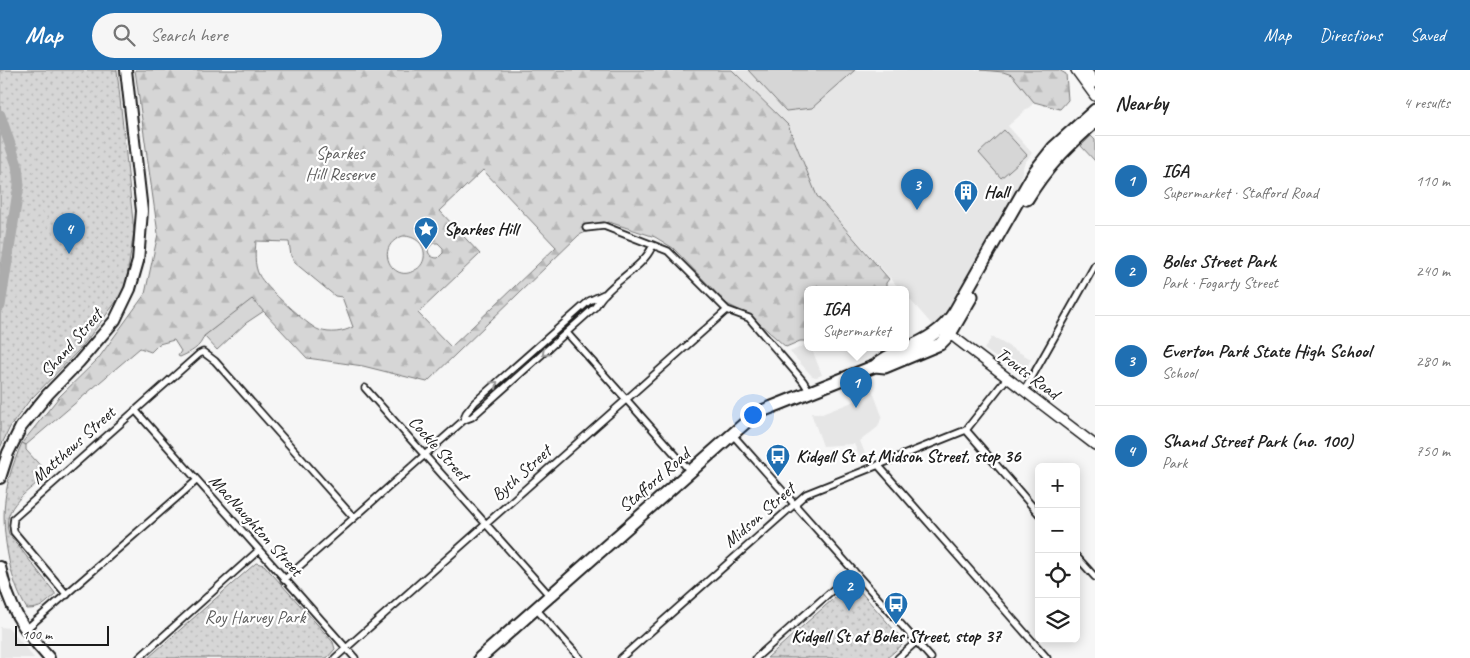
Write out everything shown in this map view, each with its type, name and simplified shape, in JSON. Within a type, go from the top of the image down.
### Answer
[{"type":"highway","name":"Stafford Road","points":[[480,658],[758,413],[875,366],[885,367],[929,350],[943,341],[955,311],[1035,171],[1054,147],[1095,110]]},
{"type":"highway","name":"Stafford Road","points":[[946,331],[1037,183],[1056,158],[1095,122]]},
{"type":"main road","name":"Shand Street","points":[[0,478],[8,453],[21,427],[115,320],[130,289],[138,261],[142,211],[126,70]]},
{"type":"main road","points":[[0,566],[6,592],[16,616],[25,630],[49,658]]},
{"type":"street","points":[[1076,70],[1095,96]]},
{"type":"street","points":[[1086,70],[1095,83]]},
{"type":"street","points":[[586,228],[604,226],[668,251],[727,310],[749,318],[810,392]]},
{"type":"street","points":[[464,420],[466,413],[475,402],[589,301],[604,294],[642,261],[653,245]]},
{"type":"street","points":[[1024,391],[1095,265]]},
{"type":"street","points":[[284,580],[464,420],[472,417],[567,333],[596,307],[604,294]]},
{"type":"street","name":"Byth Street","points":[[335,658],[727,310]]},
{"type":"street","name":"Trouts Road","points":[[946,331],[1095,444]]},
{"type":"street","points":[[567,333],[690,471]]},
{"type":"street","name":"Matthews Street","points":[[67,595],[14,532],[12,525],[14,518],[203,352],[215,361],[354,518]]},
{"type":"street","points":[[1007,378],[966,430],[1035,509]]},
{"type":"street","name":"Cockle Street","points":[[365,388],[550,596]]},
{"type":"street","name":"MacNaughton Street","points":[[135,410],[355,658]]},
{"type":"street","name":"Midson Street","points":[[620,658],[794,504],[813,490],[966,430]]},
{"type":"street","points":[[732,434],[931,658]]},
{"type":"street","points":[[878,465],[1047,658]]},
{"type":"street","points":[[25,630],[196,481]]},
{"type":"street","points":[[139,658],[259,550]]},
{"type":"street","points":[[1080,560],[1095,577]]},
{"type":"street","points":[[756,658],[854,571]]},
{"type":"street","points":[[536,609],[580,658]]},
{"type":"street","points":[[898,658],[916,642]]},
{"type":"shaded area","points":[[732,70],[1035,70],[1051,88],[1008,126],[1032,153],[1024,164],[1019,184],[948,308],[934,327],[909,299],[909,286],[897,286],[817,196],[788,125]]},
{"type":"shaded area","points":[[992,337],[1031,359],[1024,373],[1017,373],[984,349]]},
{"type":"shaded area","points":[[804,345],[804,351],[813,351],[822,375],[812,376],[790,352]]},
{"type":"shaded area","points":[[872,389],[882,416],[878,427],[860,441],[868,461],[862,463],[854,444],[823,446],[811,413],[822,414],[865,397]]},
{"type":"shaded area","points":[[0,627],[9,628],[34,658],[0,658]]},
{"type":"green space","points":[[0,70],[117,70],[134,231],[125,290],[81,348],[29,401],[10,427],[0,448]]},
{"type":"green space","name":"Sparkes Hill Reserve","points":[[135,70],[732,70],[788,125],[817,196],[889,279],[886,286],[804,286],[804,341],[786,347],[751,316],[727,304],[673,248],[655,237],[609,222],[579,235],[427,382],[363,366],[307,358],[252,299],[204,336],[195,349],[180,357],[178,356],[181,351],[174,340],[159,344],[151,352],[140,348],[26,445],[22,443],[59,397],[98,359],[145,294],[158,234]],"holes":[[[483,170],[556,247],[451,347],[418,313],[480,254],[440,211]],[[403,236],[412,237],[419,242],[424,253],[424,260],[420,267],[407,273],[399,272],[393,268],[387,255],[394,241]],[[256,241],[289,242],[291,256],[295,263],[335,296],[342,297],[353,327],[337,332],[323,331],[313,327],[296,314],[269,288],[259,275],[255,254]],[[433,243],[438,243],[443,248],[443,253],[438,258],[431,256],[428,251]]]},
{"type":"green space","points":[[748,70],[855,70],[812,108],[786,111]]},
{"type":"green space","points":[[981,70],[1059,70],[1066,74],[1068,100],[1060,109],[1034,102],[1012,75],[1003,72]]},
{"type":"green space","points":[[1004,130],[1027,155],[1001,178],[979,153]]},
{"type":"green space","points":[[1091,136],[1095,140],[1095,161],[1081,146]]},
{"type":"green space","points":[[252,298],[264,311],[246,323],[217,350],[204,336]]},
{"type":"green space","points":[[22,443],[26,445],[26,450],[48,474],[25,493],[13,507],[7,524],[9,534],[55,593],[43,605],[27,609],[17,590],[11,570],[4,520],[6,491]]},
{"type":"green space","name":"Roy Harvey Park","points":[[256,563],[264,565],[333,642],[335,649],[327,658],[148,658]]},
{"type":"green space","points":[[852,582],[902,639],[902,645],[887,658],[767,658]]},
{"type":"waterway","points":[[0,115],[17,165],[19,185],[0,306]]},
{"type":"place","name":"Everton Park State High School","points":[[917,210]]},
{"type":"place","name":"Hall","points":[[966,213]]},
{"type":"place","name":"Sparkes Hill","points":[[426,250]]},
{"type":"place","name":"Shand Street Park (no. 100)","points":[[69,254]]},
{"type":"place","name":"IGA","points":[[856,408]]},
{"type":"place","name":"Kidgell St at Midson Street, stop 36","points":[[778,477]]},
{"type":"place","name":"Boles Street Park","points":[[849,611]]},
{"type":"place","name":"Kidgell St at Boles Street, stop 37","points":[[896,625]]}]
